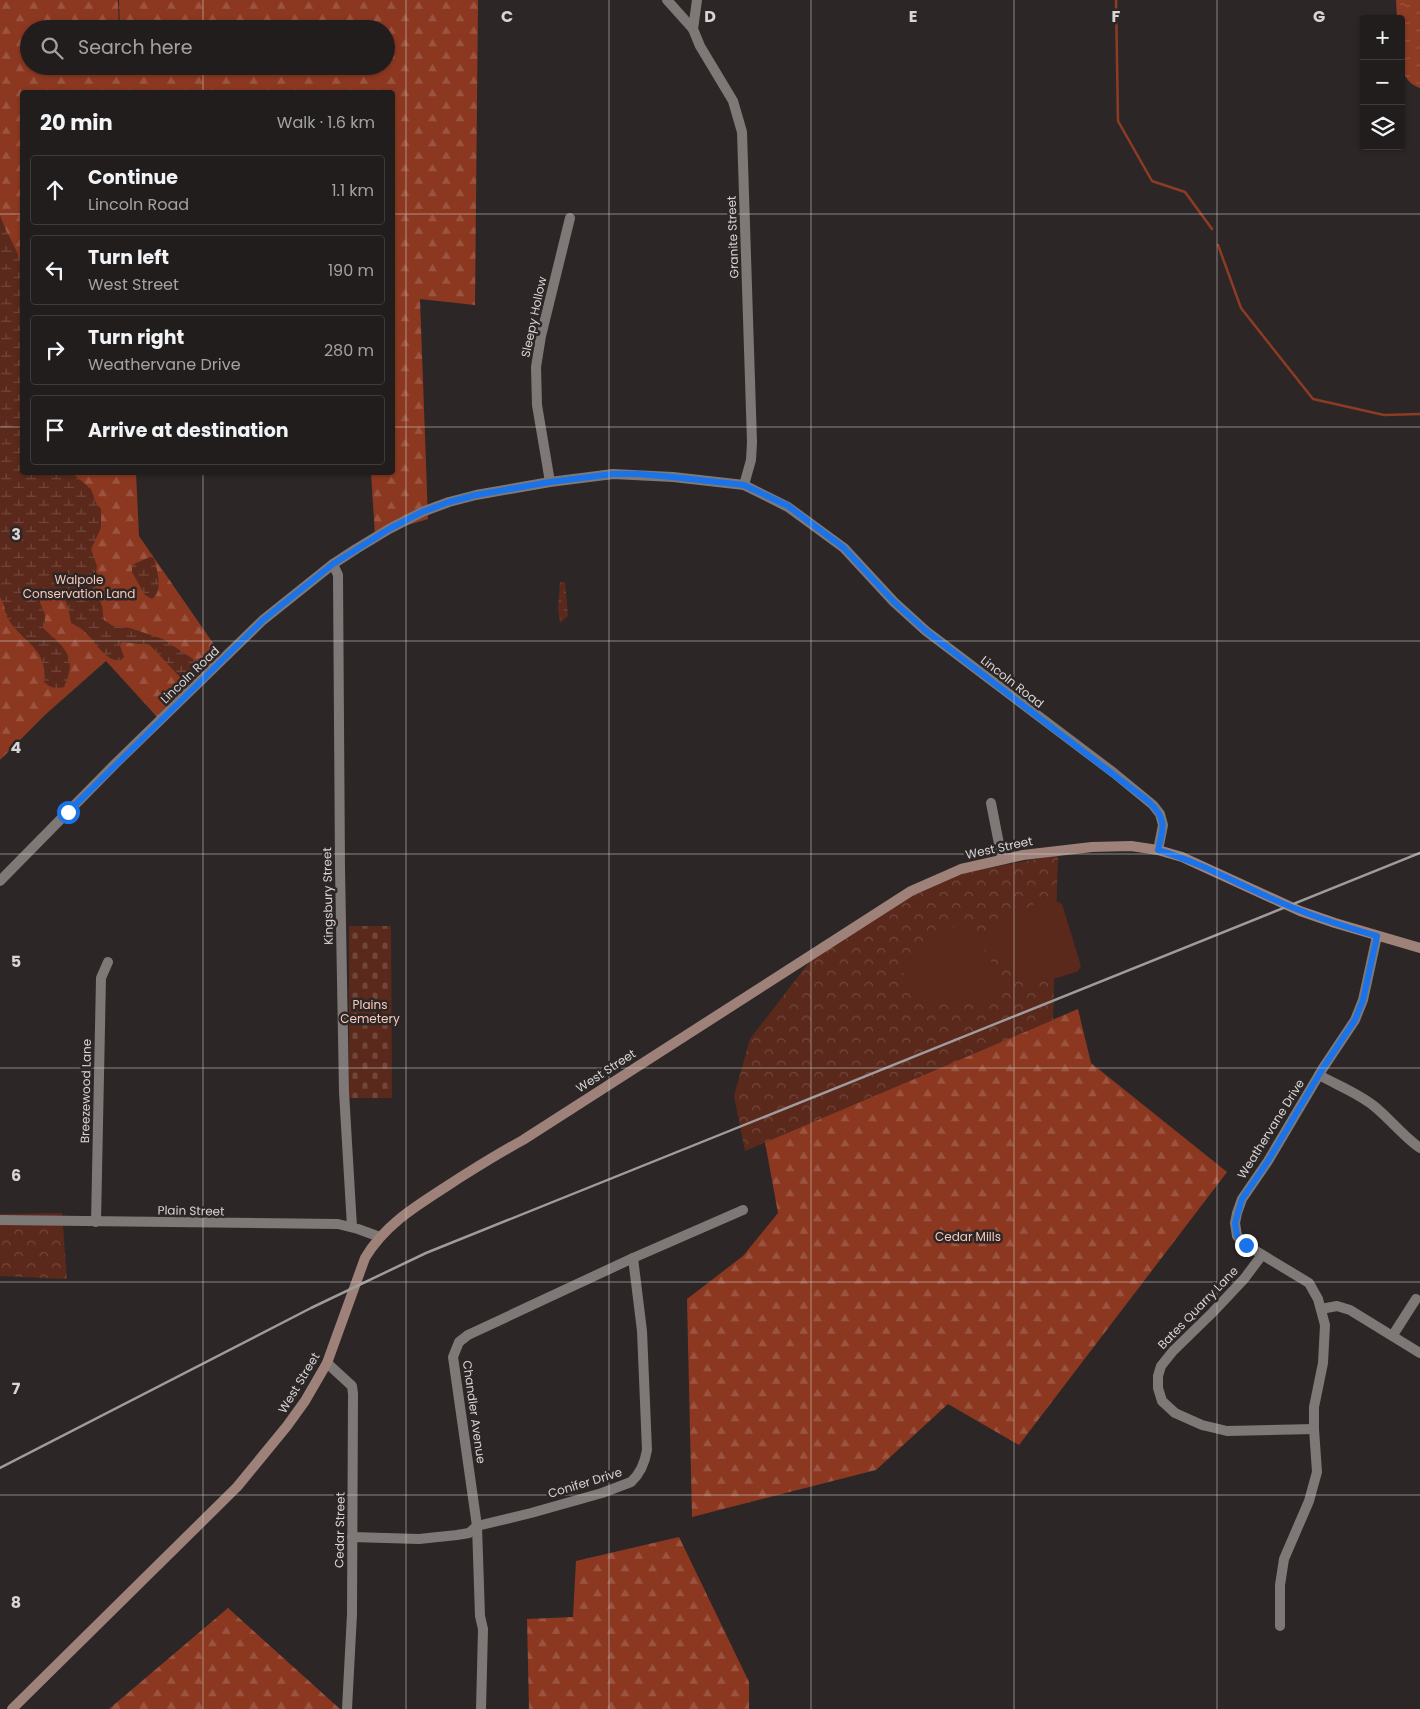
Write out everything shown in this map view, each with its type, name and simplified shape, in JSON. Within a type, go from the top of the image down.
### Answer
[{"type":"main road","name":"West Street","points":[[12,1709],[237,1487],[300,1408],[327,1363],[353,1287],[370,1249],[407,1212],[911,891],[961,869],[1002,859],[1060,849],[1112,845],[1158,850],[1182,857],[1300,911],[1420,948]]},
{"type":"street","name":"Granite Street","points":[[667,0],[693,29],[700,46],[733,101],[742,132],[752,442],[751,460],[744,485]]},
{"type":"street","points":[[693,29],[697,0]]},
{"type":"street","name":"Sleepy Hollow","points":[[550,482],[537,405],[536,367],[541,336],[570,218]]},
{"type":"street","name":"Lincoln Road","points":[[0,881],[263,620],[333,564],[389,529],[422,512],[449,502],[476,495],[550,482],[613,474],[638,474],[744,485],[788,506],[844,548],[894,602],[926,631],[1148,801],[1158,812],[1163,823],[1158,850]]},
{"type":"street","name":"Kingsbury Street","points":[[333,564],[338,575],[344,1092],[352,1227]]},
{"type":"street","points":[[991,803],[1002,859]]},
{"type":"street","name":"Weathervane Drive","points":[[1280,1626],[1280,1585],[1284,1559],[1309,1501],[1317,1472],[1314,1407],[1323,1363],[1324,1325],[1318,1299],[1309,1283],[1246,1245],[1237,1236],[1235,1223],[1242,1199],[1268,1161],[1319,1075],[1355,1020],[1363,1000],[1377,936]]},
{"type":"street","name":"Breezewood Lane","points":[[96,1222],[101,978],[108,962]]},
{"type":"street","points":[[1319,1075],[1374,1106],[1410,1141],[1420,1148]]},
{"type":"street","name":"Chandler Avenue","points":[[481,1709],[482,1629],[477,1526],[453,1357],[459,1342],[468,1335],[633,1258],[744,1210]]},
{"type":"street","name":"Plain Street","points":[[0,1220],[338,1224],[380,1237]]},
{"type":"street","name":"Bates Quarry Lane","points":[[1262,1255],[1238,1286],[1173,1351],[1161,1366],[1158,1376],[1158,1388],[1162,1401],[1175,1413],[1202,1425],[1227,1430],[1314,1429]]},
{"type":"street","name":"Conifer Drive","points":[[352,1537],[419,1539],[469,1533],[477,1526],[602,1493],[631,1482],[639,1473],[644,1463],[647,1450],[642,1331],[633,1258]]},
{"type":"street","points":[[1393,1335],[1416,1299]]},
{"type":"street","points":[[1321,1309],[1337,1306],[1350,1310],[1420,1353]]},
{"type":"street","name":"Cedar Street","points":[[327,1363],[347,1379],[353,1388],[352,1614],[347,1709]]},
{"type":"green space","name":"Walpole Conservation Land","points":[[0,0],[118,0],[119,20],[20,20],[20,75],[395,75],[395,20],[120,20],[119,0],[478,0],[475,305],[420,299],[428,519],[375,535],[371,475],[395,475],[395,90],[20,90],[20,475],[136,475],[139,536],[224,659],[158,718],[106,661],[46,714],[0,760]]},
{"type":"green space","name":"Walpole Conservation Land","points":[[0,215],[20,261],[20,475],[74,475],[91,489],[96,503],[101,509],[101,528],[91,549],[97,566],[94,585],[102,606],[104,620],[113,626],[130,628],[163,639],[199,663],[202,671],[196,686],[188,686],[150,645],[122,642],[120,645],[124,657],[121,660],[110,658],[89,636],[71,623],[67,606],[62,596],[47,590],[40,601],[45,614],[44,629],[58,642],[67,654],[70,668],[64,687],[51,687],[44,682],[44,671],[39,654],[7,617],[0,597]]},
{"type":"green space","points":[[150,557],[154,558],[159,580],[158,591],[152,599],[145,595],[132,572],[134,564]]},
{"type":"green space","points":[[560,582],[565,582],[568,616],[560,623],[558,608]]},
{"type":"green space","points":[[1058,855],[1053,1020],[745,1151],[734,1096],[750,1039],[824,943],[914,888],[968,872]]},
{"type":"green space","points":[[1047,897],[1062,904],[1081,966],[1078,971],[1045,980],[1032,980],[1020,977],[1001,962],[984,932]]},
{"type":"green space","points":[[964,922],[968,925],[1007,986],[991,995],[961,1004],[947,1004],[934,1001],[922,994],[910,982],[899,966],[958,924]]},
{"type":"green space","name":"Plains Cemetery","points":[[349,926],[391,926],[392,1098],[349,1098]]},
{"type":"green space","name":"Cedar Mills","points":[[1078,1009],[1091,1063],[1227,1172],[1019,1445],[948,1404],[876,1470],[692,1517],[687,1299],[743,1256],[778,1213],[765,1142]]},
{"type":"green space","points":[[62,1213],[67,1279],[0,1276],[0,1214]]},
{"type":"green space","points":[[679,1537],[749,1682],[749,1709],[529,1709],[527,1619],[573,1617],[576,1561]]},
{"type":"green space","points":[[228,1608],[340,1709],[109,1709]]},
{"type":"water","points":[[1396,0],[1420,0],[1420,88],[1411,83],[1405,75],[1405,15],[1397,15]]},
{"type":"waterway","points":[[1116,0],[1118,121],[1152,181],[1185,192],[1212,229]]},
{"type":"waterway","points":[[1218,245],[1241,308],[1313,399],[1384,415],[1420,414]]},
{"type":"railway","points":[[0,1468],[311,1308],[426,1253],[1420,853]]},
{"type":"route","points":[[68,812],[263,620],[333,564],[389,529],[422,512],[476,495],[550,482],[613,474],[638,474],[744,485],[788,506],[844,548],[894,602],[926,631],[1153,805],[1162,818],[1163,823],[1158,850],[1182,857],[1300,911],[1377,936],[1363,1000],[1355,1020],[1323,1068],[1268,1161],[1242,1199],[1235,1223],[1237,1236],[1246,1245]]}]
